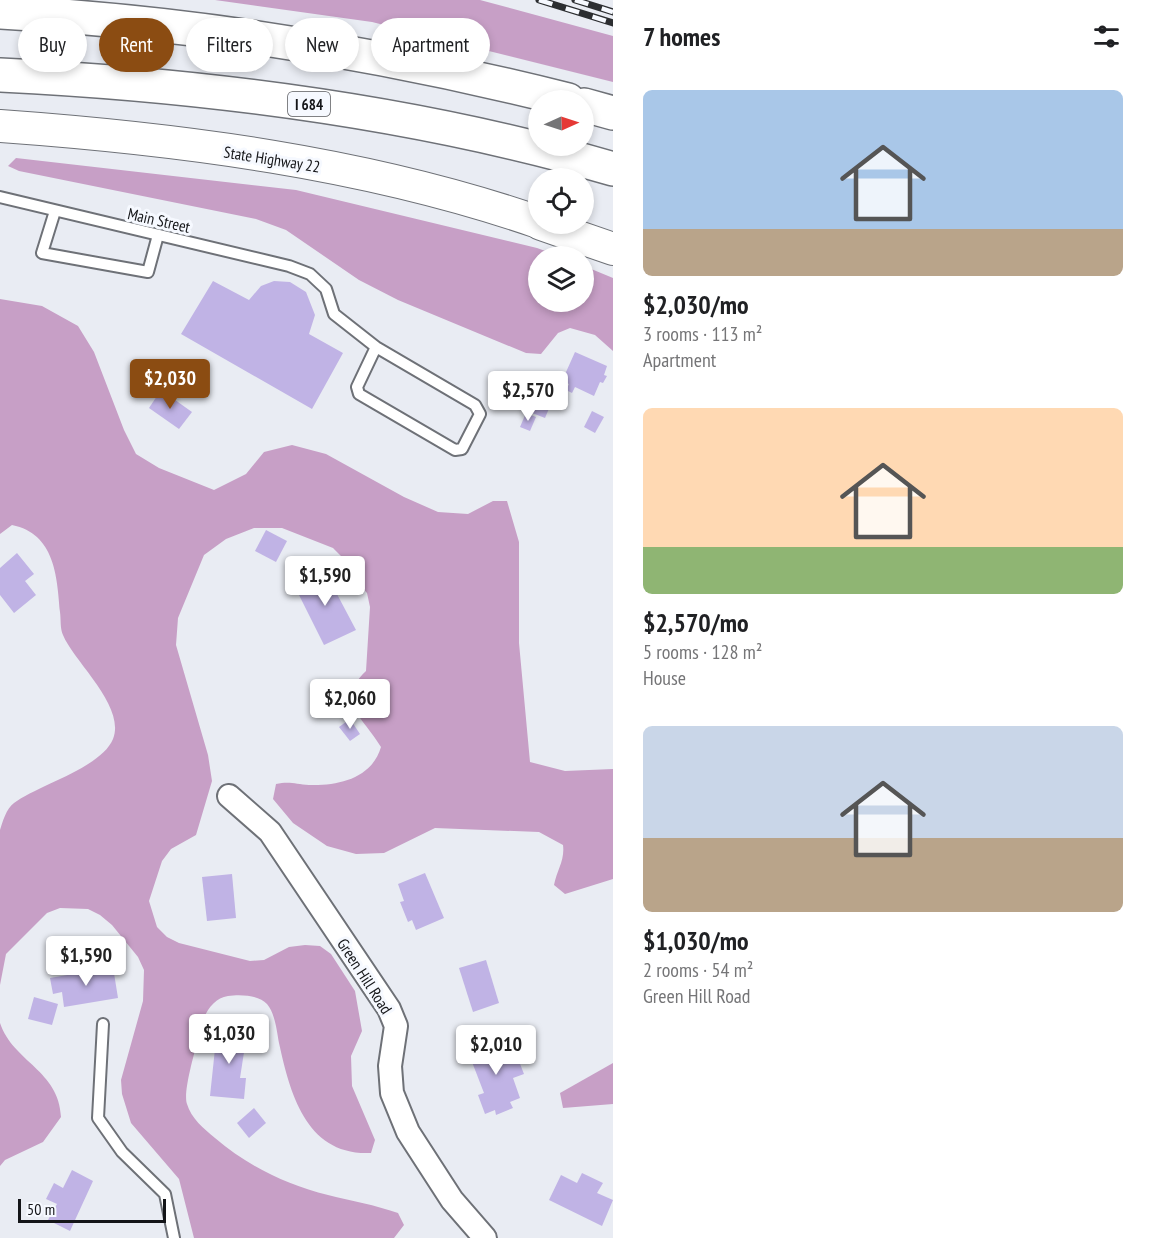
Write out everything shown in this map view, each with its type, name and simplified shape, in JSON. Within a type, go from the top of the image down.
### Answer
[{"type":"highway","points":[[0,12],[170,26],[278,40],[399,62],[528,91]]},
{"type":"highway","name":"I 684","points":[[0,75],[177,88],[367,113],[485,137],[613,169]]},
{"type":"highway","points":[[594,108],[613,113]]},
{"type":"main road","name":"State Highway 22","points":[[0,126],[174,144],[325,167],[413,186],[528,220]]},
{"type":"main road","name":"State Highway 22","points":[[571,234],[613,249]]},
{"type":"street","name":"Green Hill Road","points":[[229,796],[270,832],[389,1009],[396,1026],[390,1066],[392,1093],[408,1132],[452,1200],[485,1238]]},
{"type":"lane","name":"Main Street","points":[[0,197],[289,266],[310,274],[326,289],[334,314],[376,347]]},
{"type":"lane","points":[[55,211],[42,253],[148,273],[158,235]]},
{"type":"lane","points":[[376,347],[475,405],[480,414],[462,449],[455,450],[359,394],[357,387],[376,347]]},
{"type":"lane","points":[[103,1024],[98,1118],[122,1152],[165,1194],[174,1238]]},
{"type":"shaded area","points":[[215,0],[480,0],[613,36],[613,82],[490,51],[490,18],[371,18],[371,22],[359,20],[359,18],[343,18]]},
{"type":"shaded area","points":[[16,158],[296,190],[529,246],[528,312],[594,312],[594,270],[613,278],[613,351],[595,335],[570,328],[558,333],[541,354],[526,353],[398,300],[359,280],[286,230],[256,219],[19,171],[8,166]]},
{"type":"shaded area","points":[[0,299],[42,306],[78,326],[94,352],[124,430],[136,454],[159,468],[214,490],[246,474],[264,452],[292,445],[326,454],[404,497],[438,512],[468,514],[493,501],[507,501],[519,542],[519,643],[530,762],[565,771],[613,769],[613,879],[565,894],[554,885],[562,860],[563,845],[539,832],[435,828],[384,853],[356,854],[327,846],[293,823],[273,799],[276,784],[320,785],[343,782],[362,773],[370,766],[377,758],[381,747],[360,718],[352,701],[352,691],[366,671],[370,607],[367,593],[357,582],[343,558],[333,548],[282,528],[254,528],[226,539],[204,555],[178,618],[176,645],[208,755],[212,781],[196,835],[171,849],[162,861],[149,901],[157,927],[167,937],[179,943],[250,961],[264,960],[289,947],[305,945],[320,946],[331,954],[355,991],[362,1031],[351,1056],[352,1086],[375,1140],[371,1153],[349,1151],[331,1144],[316,1133],[296,1101],[289,1082],[272,1012],[264,1001],[249,996],[233,995],[221,998],[209,1008],[199,1031],[186,1092],[187,1104],[202,1127],[254,1166],[312,1191],[398,1213],[404,1225],[394,1238],[194,1238],[179,1179],[131,1123],[122,1094],[121,1080],[143,1001],[144,970],[138,957],[112,925],[100,915],[88,909],[60,908],[47,913],[6,954],[0,985],[0,830],[5,815],[14,803],[25,796],[96,759],[113,739],[115,726],[106,699],[62,633],[55,571],[45,547],[37,537],[12,525],[0,534]]},
{"type":"shaded area","points":[[0,1023],[15,1048],[52,1088],[58,1101],[61,1117],[43,1142],[5,1160],[0,1166]]},
{"type":"shaded area","points":[[613,1063],[613,1104],[563,1108],[560,1093]]},
{"type":"building","points":[[213,281],[249,300],[261,286],[274,281],[290,282],[306,292],[315,315],[309,334],[343,353],[312,409],[181,334]]},
{"type":"building","points":[[575,352],[607,366],[604,375],[607,376],[603,383],[600,382],[594,396],[575,387],[572,393],[566,390],[569,384],[562,381]]},
{"type":"building","points":[[161,390],[192,412],[179,429],[149,408]]},
{"type":"building","points":[[535,392],[553,399],[545,418],[527,411]]},
{"type":"building","points":[[592,411],[604,417],[595,433],[584,427]]},
{"type":"building","points":[[526,413],[536,417],[530,431],[520,427]]},
{"type":"building","points":[[266,530],[287,541],[276,562],[255,551]]},
{"type":"building","points":[[17,553],[34,574],[25,581],[36,595],[14,613],[0,595],[0,568]]},
{"type":"building","points":[[325,565],[331,578],[329,579],[356,630],[324,645],[298,593],[306,589],[303,583],[308,580],[305,575]]},
{"type":"building","points":[[350,719],[360,734],[350,741],[339,727]]},
{"type":"building","points":[[425,873],[444,918],[416,930],[412,920],[408,922],[400,902],[404,901],[398,884]]},
{"type":"building","points":[[232,874],[236,918],[207,921],[202,877]]},
{"type":"building","points":[[486,960],[499,1003],[473,1012],[459,968]]},
{"type":"building","points":[[113,967],[118,998],[64,1007],[62,992],[53,994],[50,978]]},
{"type":"building","points":[[34,997],[58,1004],[52,1025],[28,1019]]},
{"type":"building","points":[[217,1030],[247,1033],[240,1078],[246,1078],[244,1099],[210,1096]]},
{"type":"building","points":[[497,1038],[503,1056],[515,1051],[524,1074],[513,1078],[520,1098],[510,1102],[513,1108],[496,1115],[495,1110],[485,1114],[478,1095],[484,1093],[467,1049]]},
{"type":"building","points":[[254,1108],[266,1123],[249,1138],[237,1123]]},
{"type":"building","points":[[72,1170],[93,1181],[70,1231],[48,1220],[57,1204],[46,1199],[54,1183],[63,1188]]},
{"type":"building","points":[[582,1173],[603,1183],[597,1193],[613,1200],[602,1226],[549,1200],[561,1175],[577,1183]]},
{"type":"railway","points":[[539,0],[613,23]]},
{"type":"railway","points":[[575,0],[613,12]]}]
